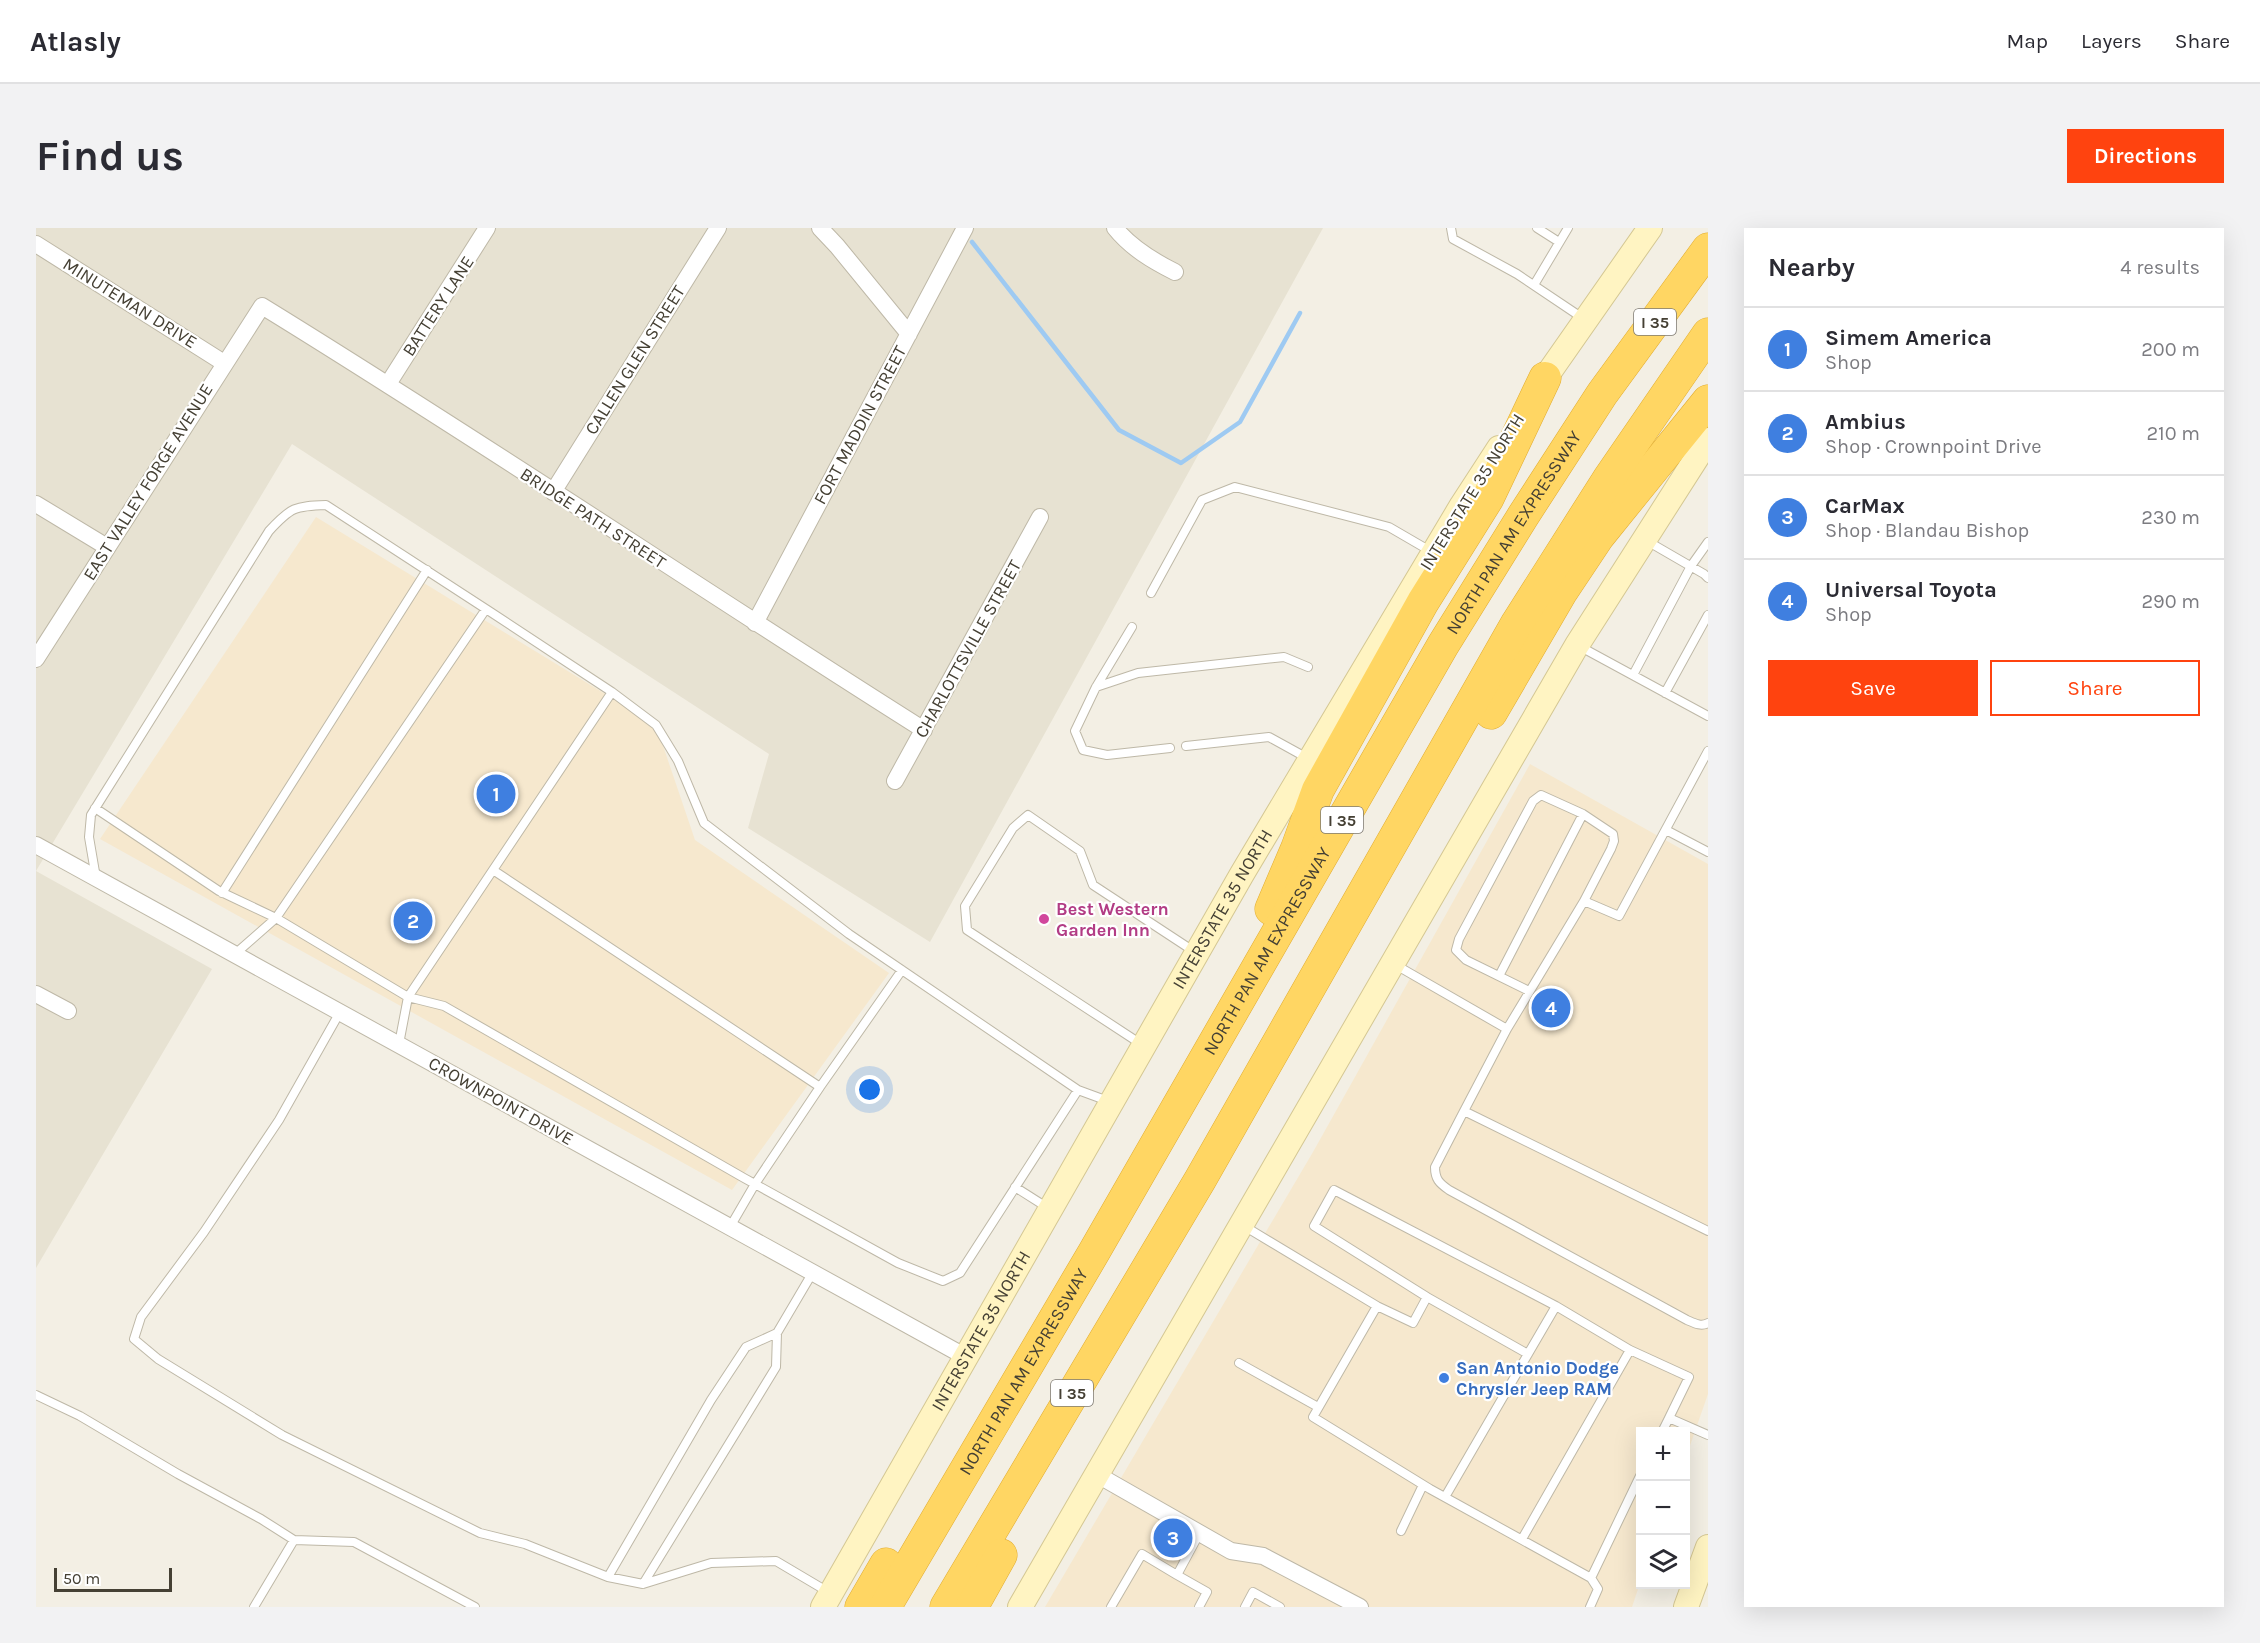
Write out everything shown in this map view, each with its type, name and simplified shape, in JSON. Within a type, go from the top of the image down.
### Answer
[{"type":"highway","name":"NORTH PAN AM EXPRESSWAY","points":[[885,1607],[1094,1252],[1443,645],[1602,394],[1708,249]]},
{"type":"highway","name":"I 35","points":[[946,1607],[1200,1179],[1517,623],[1609,478],[1708,334]]},
{"type":"highway","points":[[1223,1027],[1248,958],[1297,848],[1318,790],[1418,611],[1488,498],[1545,378]]},
{"type":"highway","points":[[1325,961],[1472,744],[1562,591],[1598,537],[1708,401]]},
{"type":"highway","points":[[972,1607],[1090,1401],[1200,1179]]},
{"type":"highway","points":[[861,1607],[933,1484],[1094,1252]]},
{"type":"main road","name":"INTERSTATE 35 NORTH","points":[[827,1600],[1197,953],[1462,505],[1545,378],[1650,228]]},
{"type":"main road","points":[[1020,1607],[1577,645],[1708,440]]},
{"type":"main road","points":[[1686,1607],[1699,1581],[1708,1547]]},
{"type":"street","name":"BATTERY LANE","points":[[388,384],[487,228]]},
{"type":"street","name":"CALLEN GLEN STREET","points":[[553,492],[718,228]]},
{"type":"street","points":[[820,228],[909,334]]},
{"type":"street","name":"FORT MADDIN STREET","points":[[755,623],[965,228]]},
{"type":"street","points":[[1115,228],[1132,246],[1175,272]]},
{"type":"street","name":"MINUTEMAN DRIVE","points":[[36,244],[224,363]]},
{"type":"street","name":"BRIDGE PATH STREET","points":[[262,306],[388,384],[924,730]]},
{"type":"street","name":"EAST VALLEY FORGE AVENUE","points":[[36,659],[262,306]]},
{"type":"street","points":[[36,504],[107,548]]},
{"type":"street","name":"CHARLOTTSVILLE STREET","points":[[895,781],[1040,517]]},
{"type":"street","name":"CROWNPOINT DRIVE","points":[[36,845],[966,1357]]},
{"type":"street","points":[[36,994],[68,1011]]},
{"type":"street","points":[[1096,1474],[1231,1551],[1263,1556],[1349,1604]]},
{"type":"lane","points":[[1451,228],[1453,239],[1533,285],[1586,320]]},
{"type":"lane","points":[[1537,228],[1559,242]]},
{"type":"lane","points":[[1533,285],[1568,228]]},
{"type":"lane","points":[[1151,593],[1202,500],[1235,487],[1389,527],[1434,553]]},
{"type":"lane","points":[[96,878],[89,837],[91,815],[95,808],[269,531],[281,518],[299,506],[326,505],[612,692],[656,725],[678,761],[704,823],[849,934],[1078,1090],[1112,1102]]},
{"type":"lane","points":[[1645,540],[1708,578]]},
{"type":"lane","points":[[1633,675],[1690,566],[1708,542]]},
{"type":"lane","points":[[222,893],[427,570]]},
{"type":"lane","points":[[235,954],[276,918],[486,609]]},
{"type":"lane","points":[[1665,693],[1708,615]]},
{"type":"lane","points":[[1132,627],[1096,687],[1075,732],[1083,750],[1107,755],[1170,748]]},
{"type":"lane","points":[[1577,645],[1708,716]]},
{"type":"lane","points":[[1096,687],[1138,673],[1284,657],[1308,667]]},
{"type":"lane","points":[[399,1044],[408,997],[612,692]]},
{"type":"lane","points":[[1186,746],[1269,737],[1310,759]]},
{"type":"lane","points":[[1584,901],[1619,916],[1708,751]]},
{"type":"lane","points":[[1529,991],[1460,955],[1456,950],[1459,939],[1536,797],[1541,795],[1583,814],[1606,828],[1613,834],[1614,841],[1584,901],[1507,1029],[1435,1167],[1435,1175],[1439,1183],[1687,1320],[1696,1324],[1708,1323]]},
{"type":"lane","points":[[95,808],[222,893],[276,918],[408,997],[444,1006],[898,1263],[943,1281],[960,1273],[1078,1090]]},
{"type":"lane","points":[[1499,976],[1583,814]]},
{"type":"lane","points":[[1144,1046],[967,930],[965,906],[1013,828],[1028,815],[1080,851],[1093,885],[1197,953]]},
{"type":"lane","points":[[1666,830],[1708,852]]},
{"type":"lane","points":[[493,870],[820,1087]]},
{"type":"lane","points":[[1394,964],[1507,1029]]},
{"type":"lane","points":[[730,1227],[820,1087],[902,970]]},
{"type":"lane","points":[[340,1012],[279,1120],[204,1233],[141,1317],[134,1339],[158,1359],[282,1435],[480,1533],[525,1544],[608,1576],[643,1584],[711,1563],[776,1562],[827,1600]]},
{"type":"lane","points":[[1464,1111],[1708,1231]]},
{"type":"lane","points":[[1015,1187],[1051,1209]]},
{"type":"lane","points":[[1528,1354],[1427,1297],[1314,1226],[1334,1190],[1556,1306],[1630,1350],[1689,1377],[1664,1427]]},
{"type":"lane","points":[[1241,1224],[1377,1306],[1413,1323],[1427,1297]]},
{"type":"lane","points":[[643,1584],[776,1367],[777,1333],[813,1272]]},
{"type":"lane","points":[[1377,1306],[1312,1417],[1423,1485],[1591,1578],[1598,1589],[1590,1607]]},
{"type":"lane","points":[[1445,1497],[1556,1306]]},
{"type":"lane","points":[[608,1576],[711,1400],[746,1347],[777,1333]]},
{"type":"lane","points":[[1522,1539],[1630,1350]]},
{"type":"lane","points":[[1239,1363],[1318,1407]]},
{"type":"lane","points":[[36,1395],[80,1416],[294,1540],[354,1542],[475,1607]]},
{"type":"lane","points":[[1669,1418],[1708,1435]]},
{"type":"lane","points":[[1591,1578],[1639,1481]]},
{"type":"lane","points":[[1401,1531],[1423,1485]]},
{"type":"lane","points":[[1177,1575],[1199,1534]]},
{"type":"lane","points":[[254,1607],[294,1540]]},
{"type":"lane","points":[[1111,1607],[1142,1554],[1207,1592],[1199,1607]]},
{"type":"lane","points":[[1245,1607],[1253,1592],[1280,1607]]},
{"type":"shaded area","points":[[36,228],[1323,228],[930,942],[748,828],[769,754],[292,444],[36,871]]},
{"type":"shaded area","points":[[316,517],[656,725],[695,840],[889,973],[732,1190],[100,839]]},
{"type":"shaded area","points":[[1530,764],[1708,864],[1708,1394],[1690,1446],[1690,1427],[1636,1427],[1636,1589],[1638,1589],[1632,1607],[1045,1607],[1313,1152]]},
{"type":"shaded area","points":[[36,871],[212,969],[36,1268]]},
{"type":"waterway","points":[[972,242],[1119,430],[1181,463],[1240,422],[1300,313]]},
{"type":"place","name":"Simem America","points":[[496,794]]},
{"type":"place","name":"Best Western Garden Inn","points":[[1044,919]]},
{"type":"place","name":"Ambius","points":[[413,921]]},
{"type":"place","name":"Universal Toyota","points":[[1551,1008]]},
{"type":"place","name":"San Antonio Dodge Chrysler Jeep RAM","points":[[1444,1378]]},
{"type":"place","name":"CarMax","points":[[1173,1538]]}]
